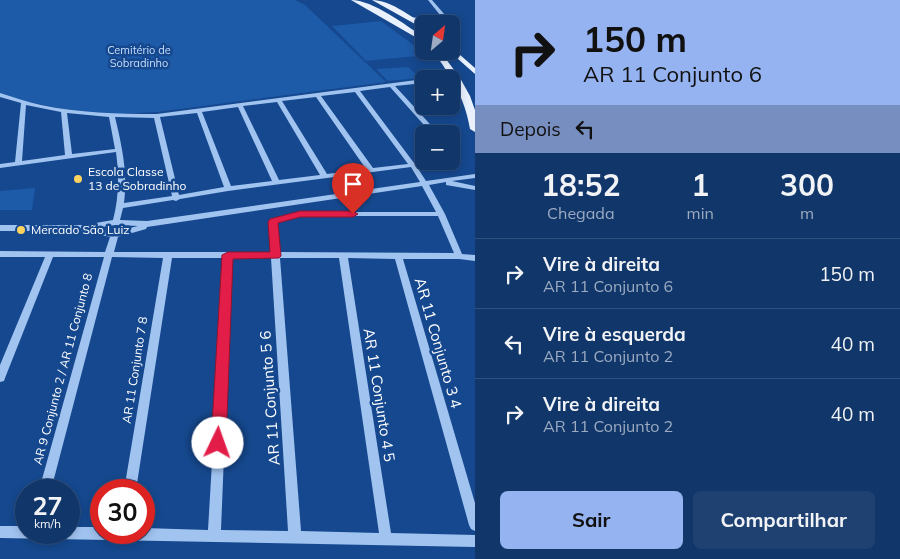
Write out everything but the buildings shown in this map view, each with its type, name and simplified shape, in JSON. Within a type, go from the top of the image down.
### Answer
[{"type":"main road","points":[[354,0],[381,13],[415,34]]},
{"type":"main road","points":[[375,0],[415,21]]},
{"type":"main road","points":[[460,58],[475,72]]},
{"type":"main road","points":[[460,88],[472,106],[475,129]]},
{"type":"street","points":[[430,0],[442,15]]},
{"type":"street","points":[[410,18],[415,18]]},
{"type":"street","points":[[0,95],[23,104],[64,112],[112,117],[157,116],[415,82]]},
{"type":"street","points":[[391,85],[428,125]]},
{"type":"street","points":[[357,91],[414,165],[426,184],[459,256]]},
{"type":"street","points":[[318,96],[371,172]]},
{"type":"street","points":[[279,101],[325,177]]},
{"type":"street","points":[[18,164],[23,104]]},
{"type":"street","points":[[240,106],[277,183]]},
{"type":"street","points":[[199,111],[228,189]]},
{"type":"street","points":[[64,112],[69,157]]},
{"type":"street","points":[[157,116],[176,199]]},
{"type":"street","points":[[112,117],[119,150],[120,223]]},
{"type":"street","points":[[0,166],[119,150]]},
{"type":"street","points":[[121,206],[176,199],[228,189],[414,165]]},
{"type":"street","points":[[0,228],[84,228],[106,223],[147,224],[475,176]]},
{"type":"street","points":[[441,182],[475,188]]},
{"type":"street","name":"AR 11 Conjunto 5 6","points":[[295,538],[273,222],[300,214],[441,214]]},
{"type":"street","points":[[106,223],[103,230],[109,235]]},
{"type":"street","points":[[120,223],[126,228],[123,234]]},
{"type":"street","points":[[84,228],[109,235],[123,234],[147,224]]},
{"type":"street","points":[[108,255],[109,235]]},
{"type":"street","points":[[0,254],[459,256],[475,258]]},
{"type":"street","points":[[0,378],[50,254]]},
{"type":"street","name":"AR 9 Conjunto 2 / AR 11 Conjunto 8","points":[[47,479],[108,255]]},
{"type":"street","name":"AR 11 Conjunto 7 8","points":[[132,479],[168,255]]},
{"type":"street","points":[[214,536],[228,255]]},
{"type":"street","name":"AR 11 Conjunto 4 5","points":[[342,256],[386,539]]},
{"type":"street","name":"AR 11 Conjunto 3 4","points":[[398,256],[475,526]]},
{"type":"street","points":[[0,532],[15,532]]},
{"type":"street","points":[[155,535],[475,541]]},
{"type":"green space","name":"Cemitério de Sobradinho","points":[[0,0],[295,0],[305,5],[386,82],[157,112],[115,114],[70,110],[27,102],[0,93]]},
{"type":"green space","points":[[381,21],[415,46],[415,56],[366,61],[332,26]]},
{"type":"green space","points":[[408,67],[415,73],[415,78],[388,81],[376,69]]},
{"type":"green space","points":[[35,188],[32,210],[0,210],[0,191]]},
{"type":"place","name":"Escola Classe 13 de Sobradinho","points":[[78,179]]},
{"type":"place","name":"Mercado São Luiz","points":[[21,230]]},
{"type":"route","points":[[218,443],[228,255],[276,256],[273,222],[300,214],[353,214]]}]
